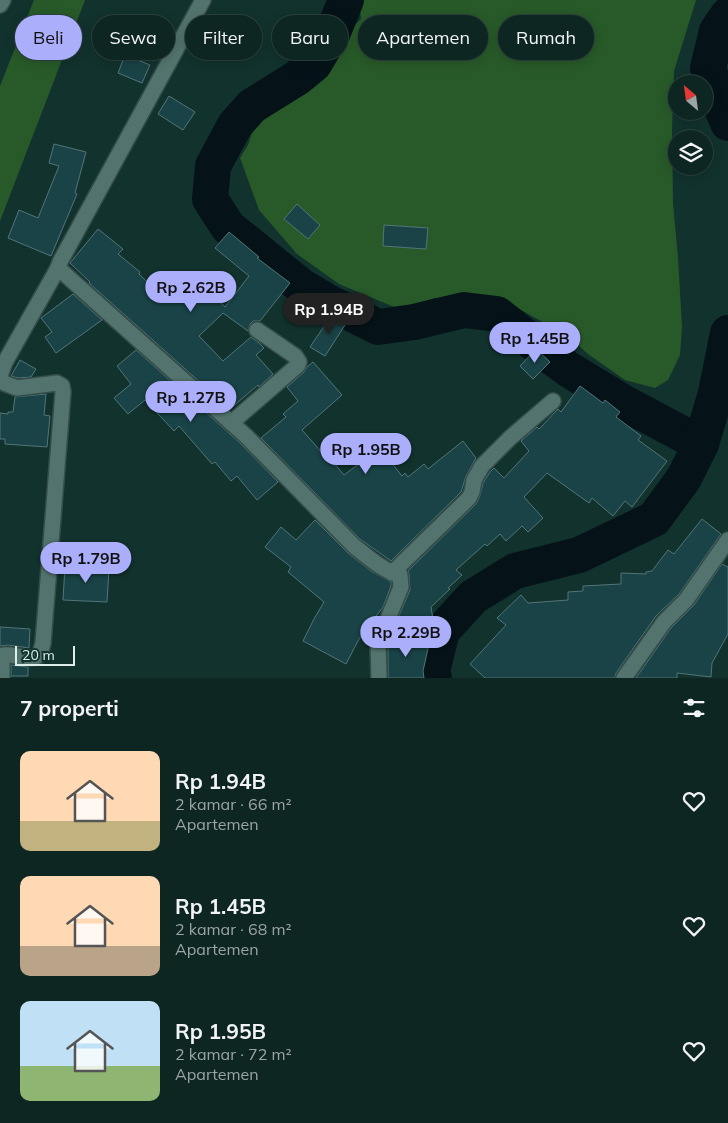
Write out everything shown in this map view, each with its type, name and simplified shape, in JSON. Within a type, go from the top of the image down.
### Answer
[{"type":"street","points":[[0,5],[3,0]]},
{"type":"street","points":[[2,678],[2,655],[37,656],[40,654],[43,643],[63,392],[62,386],[57,382],[17,388],[4,383],[0,377],[4,362],[58,268],[203,0]]},
{"type":"street","points":[[58,268],[246,436],[354,546],[392,573],[400,575],[401,587],[378,643],[379,678]]},
{"type":"street","points":[[232,423],[298,365],[299,362],[295,356],[257,330]]},
{"type":"street","points":[[392,573],[469,498],[474,480],[482,466],[510,438],[553,401]]},
{"type":"street","points":[[624,678],[664,622],[686,600],[728,540]]},
{"type":"green space","points":[[34,0],[85,0],[79,15],[28,15]]},
{"type":"green space","points":[[359,0],[696,0],[674,75],[668,75],[668,120],[672,120],[672,130],[668,130],[668,175],[673,175],[682,327],[680,355],[668,380],[655,388],[625,380],[588,354],[569,337],[500,298],[435,298],[399,309],[339,284],[297,254],[259,210],[240,158],[248,145],[256,121],[319,60],[348,60],[348,32],[358,22],[358,60],[488,60],[488,15],[361,15]]},
{"type":"green space","points":[[15,48],[15,60],[62,60],[0,221],[0,86]]},
{"type":"building","points":[[123,60],[138,60],[150,65],[142,83],[118,73]]},
{"type":"building","points":[[169,96],[195,112],[183,130],[158,114]]},
{"type":"building","points":[[54,144],[86,152],[75,193],[77,194],[51,256],[8,238],[19,210],[38,218],[59,166],[49,163]]},
{"type":"building","points":[[297,204],[320,225],[308,239],[284,219]]},
{"type":"building","points":[[384,225],[428,228],[426,249],[383,246]]},
{"type":"building","points":[[98,229],[123,249],[118,254],[140,272],[139,274],[169,303],[175,296],[182,303],[201,283],[225,307],[249,276],[215,248],[229,232],[259,257],[257,258],[290,283],[260,321],[253,321],[250,324],[248,331],[223,313],[199,336],[223,361],[251,337],[264,348],[256,355],[273,374],[230,409],[89,283],[70,263]]},
{"type":"building","points":[[73,294],[102,320],[56,353],[45,337],[52,332],[41,318]]},
{"type":"building","points":[[333,313],[347,322],[325,356],[310,347]]},
{"type":"building","points":[[536,349],[550,362],[533,379],[520,366]]},
{"type":"building","points":[[136,350],[240,443],[278,482],[257,500],[237,476],[231,481],[215,462],[212,464],[179,426],[174,431],[145,400],[128,414],[114,398],[131,384],[117,366]]},
{"type":"building","points":[[20,360],[36,369],[31,377],[18,378],[11,376]]},
{"type":"building","points":[[313,362],[342,395],[302,430],[344,475],[380,448],[402,476],[405,473],[408,477],[424,464],[428,469],[463,441],[476,458],[466,476],[461,492],[391,561],[360,539],[261,438],[286,417],[283,414],[298,401],[287,387]]},
{"type":"building","points":[[580,386],[603,403],[605,400],[620,412],[616,417],[641,436],[638,440],[667,461],[632,507],[625,501],[613,516],[592,498],[589,503],[547,473],[524,497],[543,518],[528,532],[522,526],[506,541],[500,534],[487,546],[485,544],[456,570],[462,575],[431,607],[433,619],[395,625],[410,590],[408,571],[476,504],[483,483],[490,472],[494,468],[504,478],[529,451],[521,441],[537,427],[539,429],[558,409],[561,412]]},
{"type":"building","points":[[46,394],[44,415],[50,416],[47,447],[5,444],[5,439],[0,439],[0,413],[8,414],[8,412],[13,412],[15,397]]},
{"type":"building","points":[[702,519],[721,534],[679,594],[656,616],[616,673],[615,678],[485,678],[470,664],[506,625],[497,618],[521,595],[528,603],[568,600],[568,592],[583,591],[583,586],[621,584],[621,573],[646,574],[646,572],[652,571],[668,550],[674,554]]},
{"type":"building","points":[[315,520],[348,553],[371,571],[391,582],[383,607],[359,639],[346,664],[303,641],[324,602],[288,572],[291,567],[265,547],[281,527],[296,540]]},
{"type":"building","points":[[722,564],[728,567],[728,634],[712,663],[711,677],[677,673],[677,678],[636,678],[671,628],[694,605]]},
{"type":"building","points":[[65,566],[109,569],[107,602],[63,600]]},
{"type":"building","points":[[0,627],[30,629],[29,648],[8,645],[0,646]]},
{"type":"building","points":[[391,636],[429,644],[423,671],[424,678],[388,678],[388,649]]},
{"type":"building","points":[[11,665],[28,667],[28,676],[11,676]]},
{"type":"waterway","points":[[346,0],[333,32],[314,64],[297,78],[252,106],[235,125],[213,166],[210,199],[228,227],[301,286],[378,327],[414,322],[464,310],[497,314],[568,369],[624,403],[701,444]]},
{"type":"waterway","points":[[728,15],[717,31],[708,68],[728,123]]},
{"type":"waterway","points":[[434,678],[432,671],[442,631],[473,597],[515,571],[579,555],[654,519],[684,478],[701,444],[716,393],[728,333]]}]
